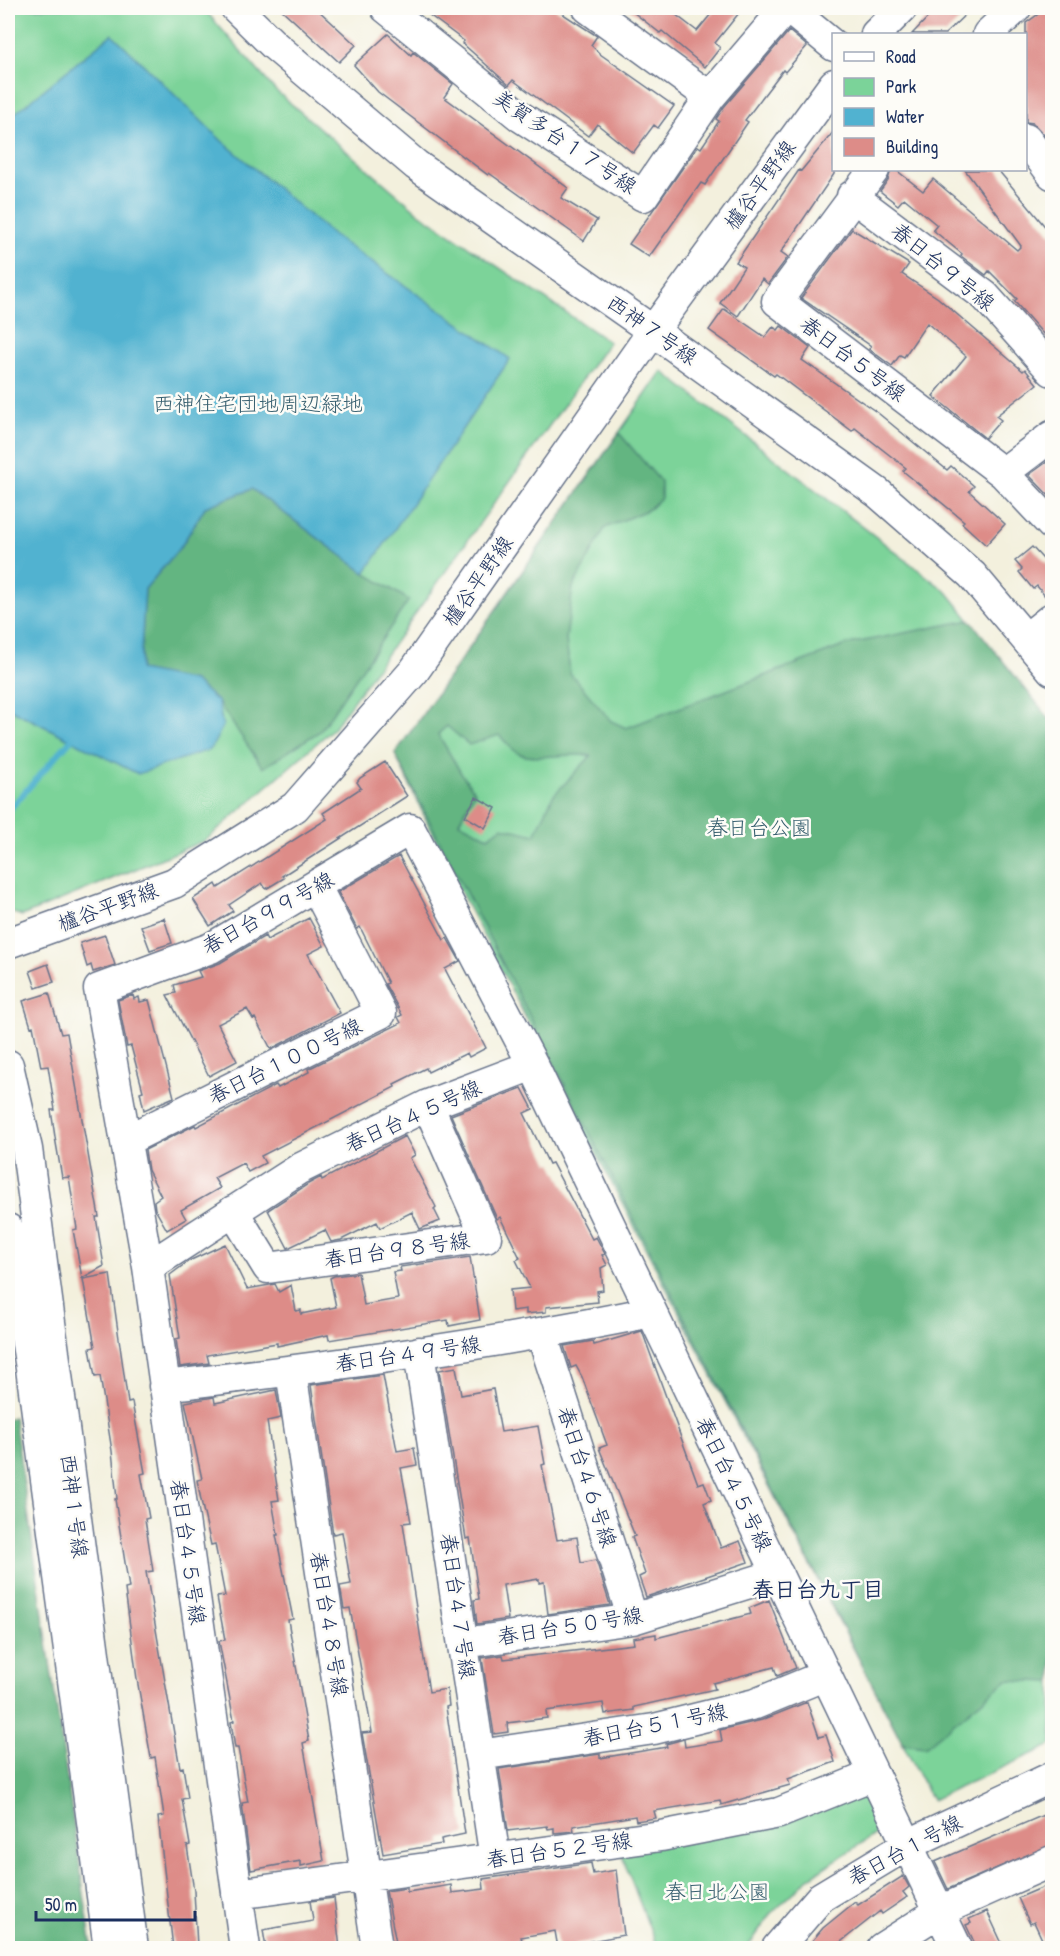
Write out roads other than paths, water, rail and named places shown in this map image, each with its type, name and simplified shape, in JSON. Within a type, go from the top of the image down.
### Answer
[{"type":"street","name":"西神７号線","points":[[236,8],[274,46],[416,165],[653,331],[878,493],[972,575],[1053,670]]},
{"type":"street","name":"美賀多台１７号線","points":[[386,8],[521,117],[643,196],[710,98],[787,8]]},
{"type":"street","points":[[588,8],[710,98]]},
{"type":"street","points":[[787,8],[832,44]]},
{"type":"street","points":[[877,33],[902,8]]},
{"type":"street","points":[[989,33],[1016,8]]},
{"type":"street","name":"櫨谷平野線","points":[[8,943],[174,883],[295,807],[414,671],[653,331],[832,87]]},
{"type":"street","points":[[1027,140],[1053,174]]},
{"type":"street","name":"春日台５号線","points":[[873,171],[852,196],[777,301],[1003,473],[1051,520]]},
{"type":"street","name":"春日台９号線","points":[[852,196],[985,296],[1053,371]]},
{"type":"street","points":[[1003,473],[1053,436]]},
{"type":"street","points":[[1027,638],[1053,618]]},
{"type":"street","name":"春日台９９号線","points":[[148,1267],[99,989],[211,948],[410,829],[533,1065]]},
{"type":"street","name":"春日台１００号線","points":[[127,1140],[381,1013],[316,887]]},
{"type":"street","name":"西神１号線","points":[[8,1065],[27,1149],[31,1368],[109,1948]]},
{"type":"street","name":"春日台４５号線","points":[[245,1948],[148,1267],[299,1169],[428,1105],[533,1065],[957,1948]]},
{"type":"street","name":"春日台９８号線","points":[[233,1210],[268,1268],[486,1237],[428,1105]]},
{"type":"street","name":"西神１号線","points":[[8,1229],[133,1948]]},
{"type":"street","name":"春日台４９号線","points":[[164,1386],[291,1371],[542,1335],[651,1312]]},
{"type":"street","name":"春日台４６号線","points":[[542,1335],[633,1619]]},
{"type":"street","name":"春日台４７号線","points":[[419,1352],[495,1859]]},
{"type":"street","name":"春日台４８号線","points":[[291,1371],[377,1948]]},
{"type":"street","name":"春日台５０号線","points":[[464,1643],[633,1619],[778,1574]]},
{"type":"street","name":"春日台５１号線","points":[[479,1755],[654,1729],[754,1704],[826,1675]]},
{"type":"street","name":"春日台５２号線","points":[[237,1894],[662,1836],[779,1812],[873,1775]]},
{"type":"street","name":"春日台１号線","points":[[777,1948],[821,1897],[907,1845],[1053,1777]]},
{"type":"street","points":[[882,1948],[940,1911],[1053,1861]]},
{"type":"water","points":[[112,34],[222,141],[334,236],[510,359],[365,573],[252,489],[205,507],[182,545],[145,589],[140,670],[194,681],[218,702],[223,726],[211,749],[138,774],[8,708],[8,119]]},
{"type":"waterway","points":[[8,811],[76,734]]},
{"type":"district","name":"春日台九丁目","points":[[818,1589]]},
{"type":"park label","name":"西神住宅団地周辺緑地","points":[[258,404]]},
{"type":"park label","name":"春日台公園","points":[[759,828]]},
{"type":"park label","name":"春日北公園","points":[[717,1892]]}]
